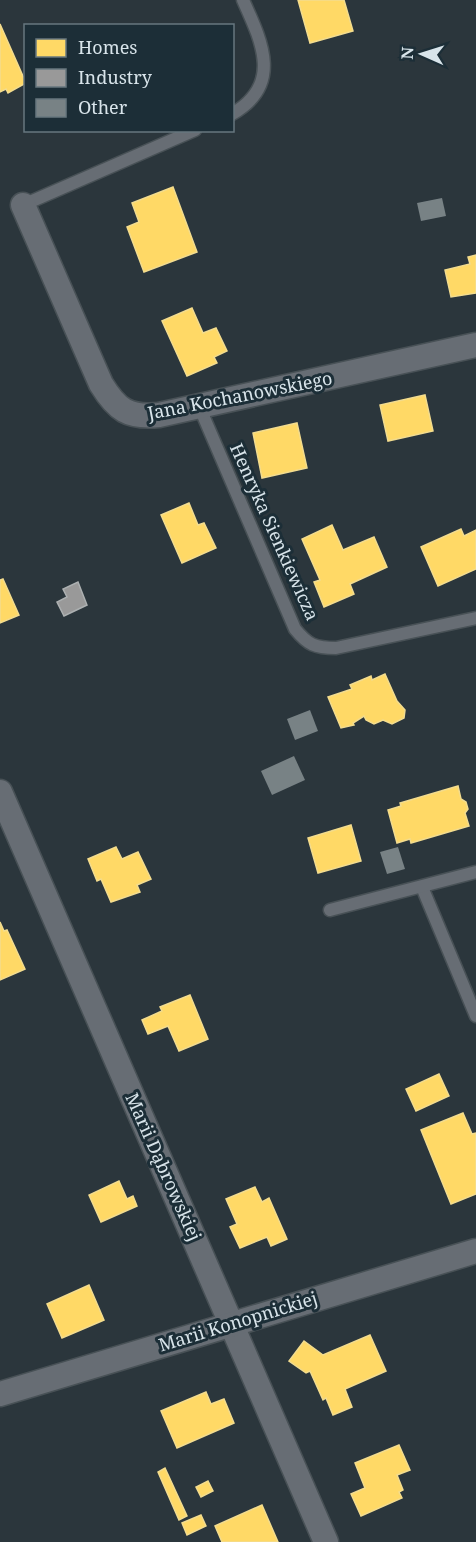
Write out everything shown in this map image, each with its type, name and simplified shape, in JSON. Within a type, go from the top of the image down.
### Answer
[{"type":"street","name":"Jana Kochanowskiego","points":[[23,205],[101,384],[112,401],[125,412],[142,417],[159,415],[476,345]]},
{"type":"street","name":"Marii Dąbrowskiej","points":[[0,792],[326,1542]]},
{"type":"street","name":"Marii Konopnickiej","points":[[0,1394],[476,1251]]},
{"type":"lane","points":[[234,113],[246,106],[258,92],[264,75],[264,56],[259,36],[243,0]]},
{"type":"lane","points":[[23,205],[190,132]]},
{"type":"lane","name":"Henryka Sienkiewicza","points":[[199,406],[295,629],[305,641],[320,648],[336,648],[476,618]]},
{"type":"lane","points":[[330,910],[476,872]]},
{"type":"lane","points":[[422,887],[476,1016]]},
{"type":"building: Homes","points":[[298,0],[344,0],[353,31],[310,43]]},
{"type":"building: Homes","points":[[0,24],[24,78],[24,84],[8,93],[6,89],[0,92]]},
{"type":"building: Homes","points":[[173,187],[197,252],[144,272],[127,227],[139,222],[132,203]]},
{"type":"building: Homes","points":[[476,255],[476,293],[451,297],[445,270],[470,264],[468,257]]},
{"type":"building: Homes","points":[[192,308],[203,333],[216,328],[227,351],[214,357],[217,363],[187,376],[162,321]]},
{"type":"building: Homes","points":[[425,395],[433,431],[388,441],[380,405]]},
{"type":"building: Homes","points":[[297,423],[307,468],[262,478],[253,433]]},
{"type":"building: Homes","points":[[189,503],[198,525],[204,523],[216,548],[182,563],[161,515]]},
{"type":"building: Homes","points":[[332,525],[343,550],[374,537],[387,567],[350,584],[354,594],[324,607],[314,582],[320,580],[302,539]]},
{"type":"building: Homes","points":[[461,529],[464,536],[476,530],[476,569],[438,586],[421,547]]},
{"type":"building: Homes","points":[[3,579],[19,615],[0,623],[0,580]]},
{"type":"building: Homes","points":[[385,674],[397,701],[405,710],[404,718],[392,724],[383,720],[374,724],[366,720],[364,716],[353,723],[354,725],[341,728],[328,697],[352,689],[350,685],[371,676],[372,680]]},
{"type":"building: Homes","points":[[458,786],[461,799],[466,802],[468,809],[465,813],[469,826],[411,843],[410,839],[397,843],[388,810],[401,806],[400,803]]},
{"type":"building: Homes","points":[[351,825],[361,861],[318,873],[308,838]]},
{"type":"building: Homes","points":[[116,847],[122,859],[138,852],[151,879],[137,885],[140,892],[111,902],[101,879],[97,881],[88,859]]},
{"type":"building: Homes","points":[[0,922],[4,931],[7,930],[25,969],[0,980]]},
{"type":"building: Homes","points":[[190,995],[208,1039],[179,1051],[168,1026],[148,1034],[142,1020],[162,1011],[160,1007]]},
{"type":"building: Homes","points":[[439,1074],[449,1096],[416,1111],[406,1089]]},
{"type":"building: Homes","points":[[463,1113],[472,1134],[476,1133],[476,1194],[451,1204],[421,1130]]},
{"type":"building: Homes","points":[[119,1181],[127,1199],[133,1196],[137,1206],[101,1222],[89,1195]]},
{"type":"building: Homes","points":[[255,1187],[262,1202],[269,1198],[287,1239],[271,1246],[267,1237],[240,1248],[230,1227],[237,1224],[226,1199]]},
{"type":"building: Homes","points":[[89,1285],[104,1320],[62,1338],[47,1304]]},
{"type":"building: Homes","points":[[370,1335],[386,1371],[345,1389],[352,1407],[333,1415],[326,1398],[323,1400],[310,1371],[306,1373],[289,1361],[304,1341],[323,1355]]},
{"type":"building: Homes","points":[[206,1392],[211,1404],[224,1399],[234,1423],[177,1448],[161,1411]]},
{"type":"building: Homes","points":[[399,1445],[410,1470],[397,1475],[403,1490],[399,1492],[402,1498],[361,1516],[351,1494],[365,1488],[355,1463]]},
{"type":"building: Homes","points":[[165,1468],[187,1516],[179,1520],[158,1472]]},
{"type":"building: Homes","points":[[208,1481],[213,1491],[201,1497],[196,1487]]},
{"type":"building: Homes","points":[[262,1505],[278,1542],[222,1542],[215,1526]]},
{"type":"building: Homes","points":[[201,1515],[206,1526],[187,1535],[182,1523]]},
{"type":"building: Industry","points":[[78,582],[87,605],[64,616],[57,602],[67,597],[63,589]]},
{"type":"building: Other","points":[[442,198],[446,216],[421,221],[417,203]]},
{"type":"building: Other","points":[[310,710],[318,731],[295,740],[287,719]]},
{"type":"building: Other","points":[[294,756],[305,780],[272,795],[261,771]]},
{"type":"building: Other","points":[[398,847],[405,869],[387,874],[380,852]]}]
